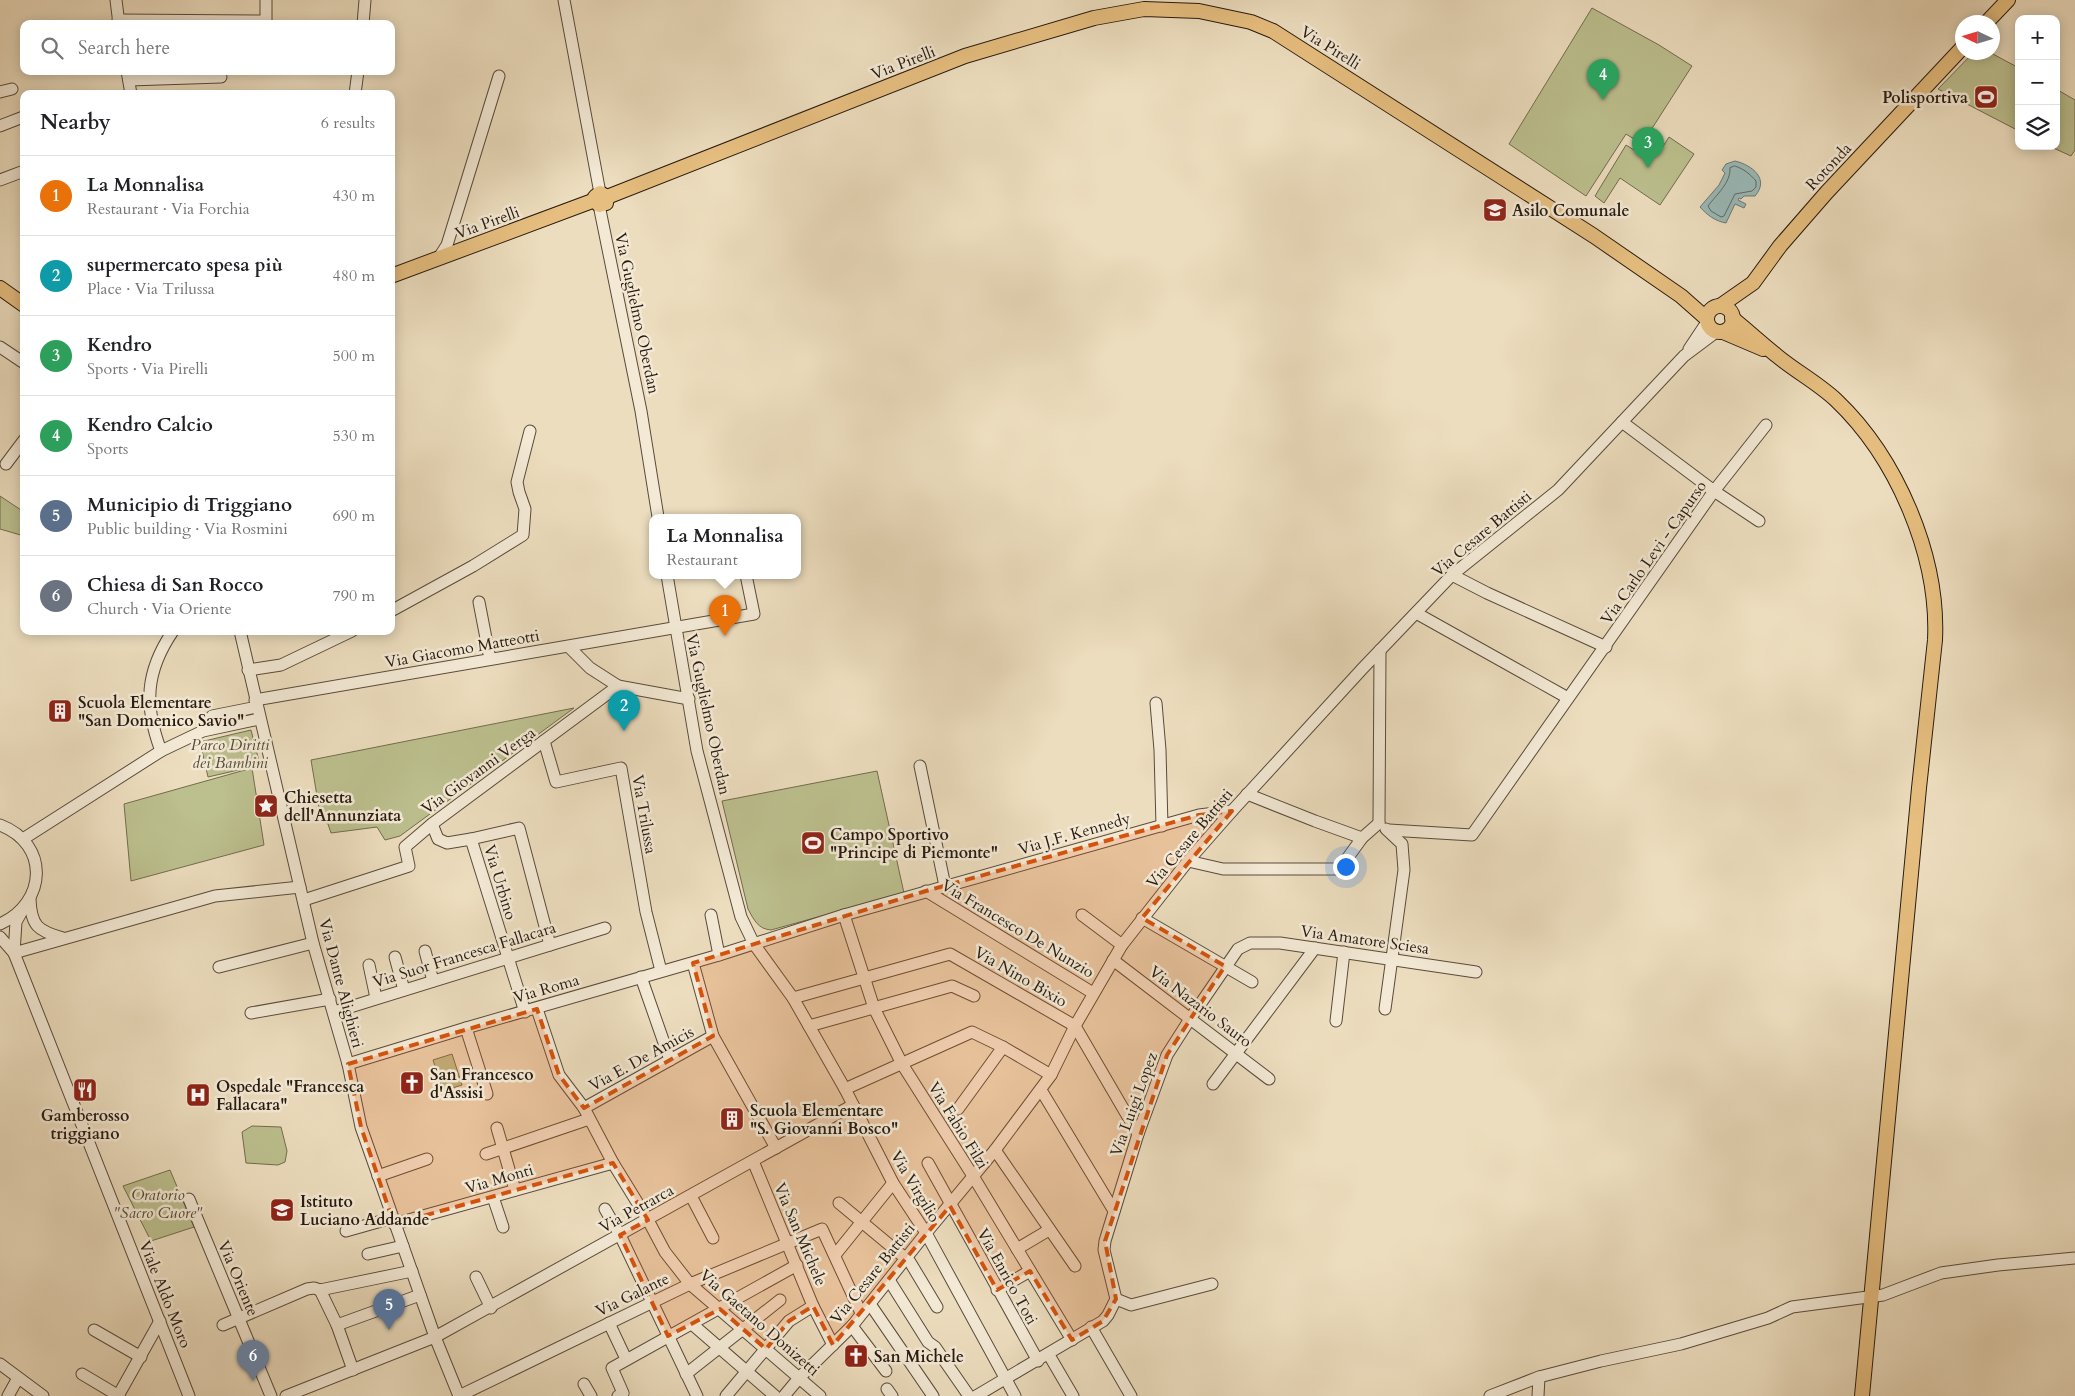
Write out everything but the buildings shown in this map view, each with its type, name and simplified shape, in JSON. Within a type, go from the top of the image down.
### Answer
[{"type":"main road","points":[[1994,15],[2008,0]]},
{"type":"main road","name":"Via Pirelli","points":[[395,275],[600,199],[965,56],[1094,18],[1144,9],[1199,11],[1251,22],[1273,31],[1588,232],[1681,296],[1713,326],[1776,355]]},
{"type":"main road","name":"Rotonda","points":[[1718,306],[1753,283],[1780,246],[1826,192],[1955,55]]},
{"type":"main road","points":[[1732,317],[1753,283]]},
{"type":"main road","points":[[0,288],[20,302]]},
{"type":"main road","name":"Via Pirelli","points":[[1681,296],[1718,306]]},
{"type":"main road","points":[[1718,306],[1729,310],[1732,317],[1732,323],[1729,328],[1713,326],[1711,309],[1718,306]]},
{"type":"main road","points":[[1732,317],[1776,355],[1817,384],[1837,401],[1862,429],[1895,478],[1917,528],[1933,588],[1936,617],[1862,1396]]},
{"type":"street","points":[[112,0],[118,20]]},
{"type":"street","points":[[266,0],[266,20]]},
{"type":"street","points":[[364,20],[366,0]]},
{"type":"street","name":"Via Guglielmo Oberdan","points":[[564,0],[641,411],[658,514]]},
{"type":"street","points":[[356,90],[357,75]]},
{"type":"street","points":[[130,90],[128,76],[221,78]]},
{"type":"street","points":[[438,259],[447,245],[499,76]]},
{"type":"street","points":[[0,92],[12,89]]},
{"type":"street","points":[[0,126],[20,119]]},
{"type":"street","points":[[0,180],[20,172]]},
{"type":"street","name":"Via Cesare Battisti","points":[[784,1396],[799,1378],[852,1326],[995,1150],[1041,1090],[1051,1075],[1093,993],[1122,945],[1188,861],[1247,794],[1452,575],[1558,490],[1713,326]]},
{"type":"street","points":[[0,347],[20,360]]},
{"type":"street","points":[[1622,422],[1714,491],[1759,521]]},
{"type":"street","name":"Via Carlo Levi - Capurso","points":[[1389,830],[1472,835],[1568,698],[1606,648],[1714,491],[1766,425]]},
{"type":"street","points":[[395,609],[473,566],[524,535],[525,508],[519,492],[518,482],[530,431]]},
{"type":"street","points":[[6,464],[20,445]]},
{"type":"street","points":[[1452,575],[1606,648]]},
{"type":"street","name":"Via Guglielmo Oberdan","points":[[668,579],[697,751],[741,917],[754,944]]},
{"type":"street","name":"Via Giacomo Matteotti","points":[[257,709],[490,659],[754,614],[747,579]]},
{"type":"street","points":[[479,602],[490,659]]},
{"type":"street","points":[[1416,613],[1568,698]]},
{"type":"street","points":[[160,751],[148,707],[150,684],[164,644],[170,635]]},
{"type":"street","name":"Via Dante Alighieri","points":[[241,635],[313,943],[348,1064],[361,1127],[435,1338],[459,1396]]},
{"type":"street","points":[[248,670],[281,665],[344,635]]},
{"type":"street","points":[[570,646],[590,668],[618,686],[689,699]]},
{"type":"street","points":[[1188,861],[1223,869],[1337,869],[1341,867],[1362,838],[1379,823],[1380,650]]},
{"type":"street","name":"Via Giovanni Verga","points":[[304,900],[409,866],[405,847],[432,824],[618,686]]},
{"type":"street","points":[[1156,703],[1160,750],[1162,826]]},
{"type":"street","points":[[0,825],[10,829],[23,839],[160,751],[257,709]]},
{"type":"street","points":[[212,716],[257,709]]},
{"type":"street","name":"Via Trilussa","points":[[544,741],[556,782],[621,768],[646,912],[662,972]]},
{"type":"street","points":[[920,766],[945,886]]},
{"type":"street","points":[[1247,794],[1362,838]]},
{"type":"street","name":"Via J.F. Kennedy","points":[[754,944],[926,891],[1199,815],[1232,811]]},
{"type":"street","points":[[1379,823],[1389,830],[1402,844],[1404,870],[1385,1009]]},
{"type":"street","name":"Via Urbino","points":[[432,824],[438,840],[447,843],[471,839],[525,1012]]},
{"type":"street","points":[[471,839],[519,828],[550,945]]},
{"type":"street","name":"Viale Aldo Moro","points":[[14,953],[16,922],[36,884],[36,868],[32,852],[23,839]]},
{"type":"street","points":[[14,953],[215,896],[300,887]]},
{"type":"street","name":"Via Francesco De Nunzio","points":[[926,891],[1093,993]]},
{"type":"street","points":[[0,924],[13,918],[27,904],[32,921],[41,930],[63,938]]},
{"type":"street","points":[[711,915],[719,955]]},
{"type":"street","name":"Via Fabio Filzi","points":[[844,915],[874,1008],[902,1064],[973,1176],[1072,1340]]},
{"type":"street","points":[[1082,915],[1122,945]]},
{"type":"street","points":[[1142,918],[1252,982]]},
{"type":"street","name":"Via Suor Francesca Fallacara","points":[[334,1012],[605,928]]},
{"type":"street","name":"Viale Aldo Moro","points":[[0,938],[14,953],[190,1396]]},
{"type":"street","points":[[219,967],[313,943]]},
{"type":"street","name":"Via Amatore Sciesa","points":[[1250,943],[1280,943],[1392,958],[1476,972]]},
{"type":"street","name":"Via Luigi Lopez","points":[[1116,1299],[1104,1250],[1104,1241],[1138,1134],[1167,1055],[1225,966],[1238,949],[1250,943]]},
{"type":"street","name":"Via Roma","points":[[348,1064],[754,944]]},
{"type":"street","name":"Via Virgilio","points":[[754,944],[793,998],[845,1090],[893,1183],[926,1233],[1015,1396]]},
{"type":"street","points":[[1213,1084],[1315,948]]},
{"type":"street","points":[[425,951],[433,981]]},
{"type":"street","points":[[1336,1021],[1344,952]]},
{"type":"street","name":"Via Nino Bixio","points":[[864,978],[950,954],[1075,1026]]},
{"type":"street","points":[[395,957],[404,990]]},
{"type":"street","name":"Via Nazario Sauro","points":[[1113,960],[1269,1079]]},
{"type":"street","points":[[693,963],[713,1036],[776,1148]]},
{"type":"street","points":[[369,966],[376,998]]},
{"type":"street","points":[[641,976],[670,1060]]},
{"type":"street","points":[[793,998],[864,978]]},
{"type":"street","points":[[809,1026],[952,986],[974,996]]},
{"type":"street","points":[[251,1013],[330,1000]]},
{"type":"street","name":"Via E. De Amicis","points":[[537,1009],[559,1075],[584,1108],[613,1163],[648,1220]]},
{"type":"street","points":[[1075,1026],[1138,1134]]},
{"type":"street","points":[[466,1028],[487,1094]]},
{"type":"street","points":[[845,1090],[972,1032],[1003,1047],[1051,1075]]},
{"type":"street","name":"Via E. De Amicis","points":[[584,1108],[713,1036]]},
{"type":"street","points":[[958,1109],[1003,1047]]},
{"type":"street","points":[[1041,1090],[1114,1211]]},
{"type":"street","name":"Via Petrarca","points":[[286,1396],[435,1338],[852,1105]]},
{"type":"street","points":[[486,1154],[589,1119]]},
{"type":"street","points":[[497,1128],[515,1190]]},
{"type":"street","points":[[995,1150],[1075,1266]]},
{"type":"street","points":[[378,1176],[427,1159]]},
{"type":"street","name":"Via San Michele","points":[[753,1161],[787,1244],[833,1345]]},
{"type":"street","name":"Via Monti","points":[[346,1231],[493,1197],[613,1163]]},
{"type":"street","name":"Via Enrico Toti","points":[[928,1163],[950,1206],[1038,1361]]},
{"type":"street","points":[[861,1313],[835,1255],[893,1183]]},
{"type":"street","points":[[691,1196],[713,1238]]},
{"type":"street","points":[[493,1197],[503,1226]]},
{"type":"street","name":"Via Oriente","points":[[189,1199],[271,1396]]},
{"type":"street","points":[[839,1204],[905,1260],[910,1262],[937,1307]]},
{"type":"street","points":[[605,1209],[620,1235],[697,1396]]},
{"type":"street","name":"Via Gaetano Donizetti","points":[[648,1220],[665,1252],[690,1284],[820,1396]]},
{"type":"street","name":"Via Galante","points":[[459,1396],[690,1284],[822,1229],[835,1255]]},
{"type":"street","points":[[1017,1249],[1049,1230]]},
{"type":"street","points":[[368,1254],[403,1246]]},
{"type":"street","points":[[1490,1396],[1539,1378],[1601,1361],[1682,1344],[1768,1318],[1792,1307],[1883,1295],[1941,1273],[1998,1265],[2075,1258]]},
{"type":"street","points":[[618,1396],[623,1393],[612,1368],[797,1265]]},
{"type":"street","points":[[223,1325],[307,1289],[314,1288],[320,1290],[412,1271]]},
{"type":"street","points":[[997,1290],[1030,1271]]},
{"type":"street","points":[[476,1277],[491,1308]]},
{"type":"street","points":[[889,1280],[928,1342],[935,1347],[969,1396]]},
{"type":"street","points":[[976,1396],[1038,1361],[1102,1321],[1108,1315],[1116,1299],[1130,1305],[1212,1284]]},
{"type":"street","points":[[320,1290],[337,1325],[353,1370]]},
{"type":"street","points":[[337,1325],[420,1295]]},
{"type":"street","points":[[686,1374],[780,1300]]},
{"type":"street","points":[[870,1304],[933,1396]]},
{"type":"street","points":[[726,1396],[789,1321],[814,1306]]},
{"type":"street","points":[[82,1374],[118,1396],[160,1322]]},
{"type":"street","points":[[610,1323],[626,1359]]},
{"type":"street","points":[[692,1324],[775,1396]]},
{"type":"street","points":[[852,1326],[886,1371]]},
{"type":"street","points":[[1091,1327],[1131,1396]]},
{"type":"street","points":[[94,1330],[141,1357]]},
{"type":"street","points":[[1049,1354],[1073,1396]]},
{"type":"street","points":[[0,1364],[43,1396]]},
{"type":"street","points":[[8,1396],[18,1378]]},
{"type":"street","points":[[1538,1396],[1539,1378]]},
{"type":"street","points":[[584,1384],[591,1396]]},
{"type":"highlighted area","points":[[1232,811],[1142,918],[1225,966],[1167,1055],[1105,1241],[1116,1299],[1103,1321],[1072,1340],[1030,1271],[997,1290],[950,1206],[833,1345],[813,1306],[789,1321],[766,1349],[720,1309],[668,1336],[620,1235],[648,1220],[613,1163],[394,1224],[361,1127],[348,1064],[537,1009],[559,1075],[584,1108],[713,1036],[693,963],[926,891],[1199,815]]},
{"type":"green space","points":[[1592,8],[1659,45],[1692,66],[1642,144],[1626,134],[1586,196],[1509,144]]},
{"type":"green space","name":"Polisportiva","points":[[2000,58],[2015,66],[2015,129],[1938,89],[1966,60],[2000,60]]},
{"type":"green space","points":[[2060,91],[2075,100],[2075,150],[2071,156],[2058,150],[2060,150]]},
{"type":"green space","points":[[1669,137],[1694,154],[1660,205],[1620,178],[1604,203],[1595,196],[1626,145],[1647,158],[1652,150],[1658,154]]},
{"type":"green space","points":[[0,496],[20,509],[20,535],[0,529]]},
{"type":"green space","points":[[574,708],[400,836],[385,840],[377,827],[331,833],[328,824],[321,820],[311,760]]},
{"type":"green space","name":"Parco Diritti dei Bambini","points":[[251,730],[260,765],[208,777],[200,742]]},
{"type":"green space","points":[[252,768],[264,845],[131,881],[124,804]]},
{"type":"green space","name":"Campo Sportivo \"Principe di Piemonte\"","points":[[877,771],[904,893],[771,930],[760,926],[748,909],[722,801]]},
{"type":"green space","points":[[452,1054],[462,1085],[443,1091],[433,1060]]},
{"type":"green space","points":[[252,1126],[281,1127],[287,1151],[285,1162],[278,1165],[246,1163],[242,1132]]},
{"type":"green space","name":"Oratorio \"Sacro Cuore\"","points":[[170,1170],[194,1227],[151,1241],[123,1186]]},
{"type":"water","points":[[1735,161],[1753,169],[1761,184],[1755,196],[1739,198],[1738,200],[1746,204],[1744,208],[1735,204],[1726,223],[1711,217],[1700,207],[1719,185],[1725,173],[1722,170],[1726,164]]},
{"type":"place","name":"Polisportiva","points":[[1986,97]]},
{"type":"place","name":"Kendro Calcio","points":[[1603,100]]},
{"type":"place","name":"Kendro","points":[[1648,168]]},
{"type":"place","name":"Asilo Comunale","points":[[1495,210]]},
{"type":"place","name":"La Monnalisa","points":[[725,636]]},
{"type":"place","name":"Scuola Elementare \"San Domenico Savio\"","points":[[60,711]]},
{"type":"place","name":"supermercato spesa più","points":[[624,731]]},
{"type":"place","name":"Chiesetta dell'Annunziata","points":[[266,806]]},
{"type":"place","name":"Campo Sportivo \"Principe di Piemonte\"","points":[[813,843]]},
{"type":"place","name":"San Francesco d'Assisi","points":[[412,1083]]},
{"type":"place","name":"Gamberosso triggiano","points":[[85,1090]]},
{"type":"place","name":"Ospedale \"Francesca Fallacara\"","points":[[198,1095]]},
{"type":"place","name":"Scuola Elementare \"S. Giovanni Bosco\"","points":[[732,1119]]},
{"type":"place","name":"Istituto Luciano Addande","points":[[282,1210]]},
{"type":"place","name":"Municipio di Triggiano","points":[[389,1330]]},
{"type":"place","name":"San Michele","points":[[856,1356]]},
{"type":"place","name":"Chiesa di San Rocco","points":[[253,1381]]}]
